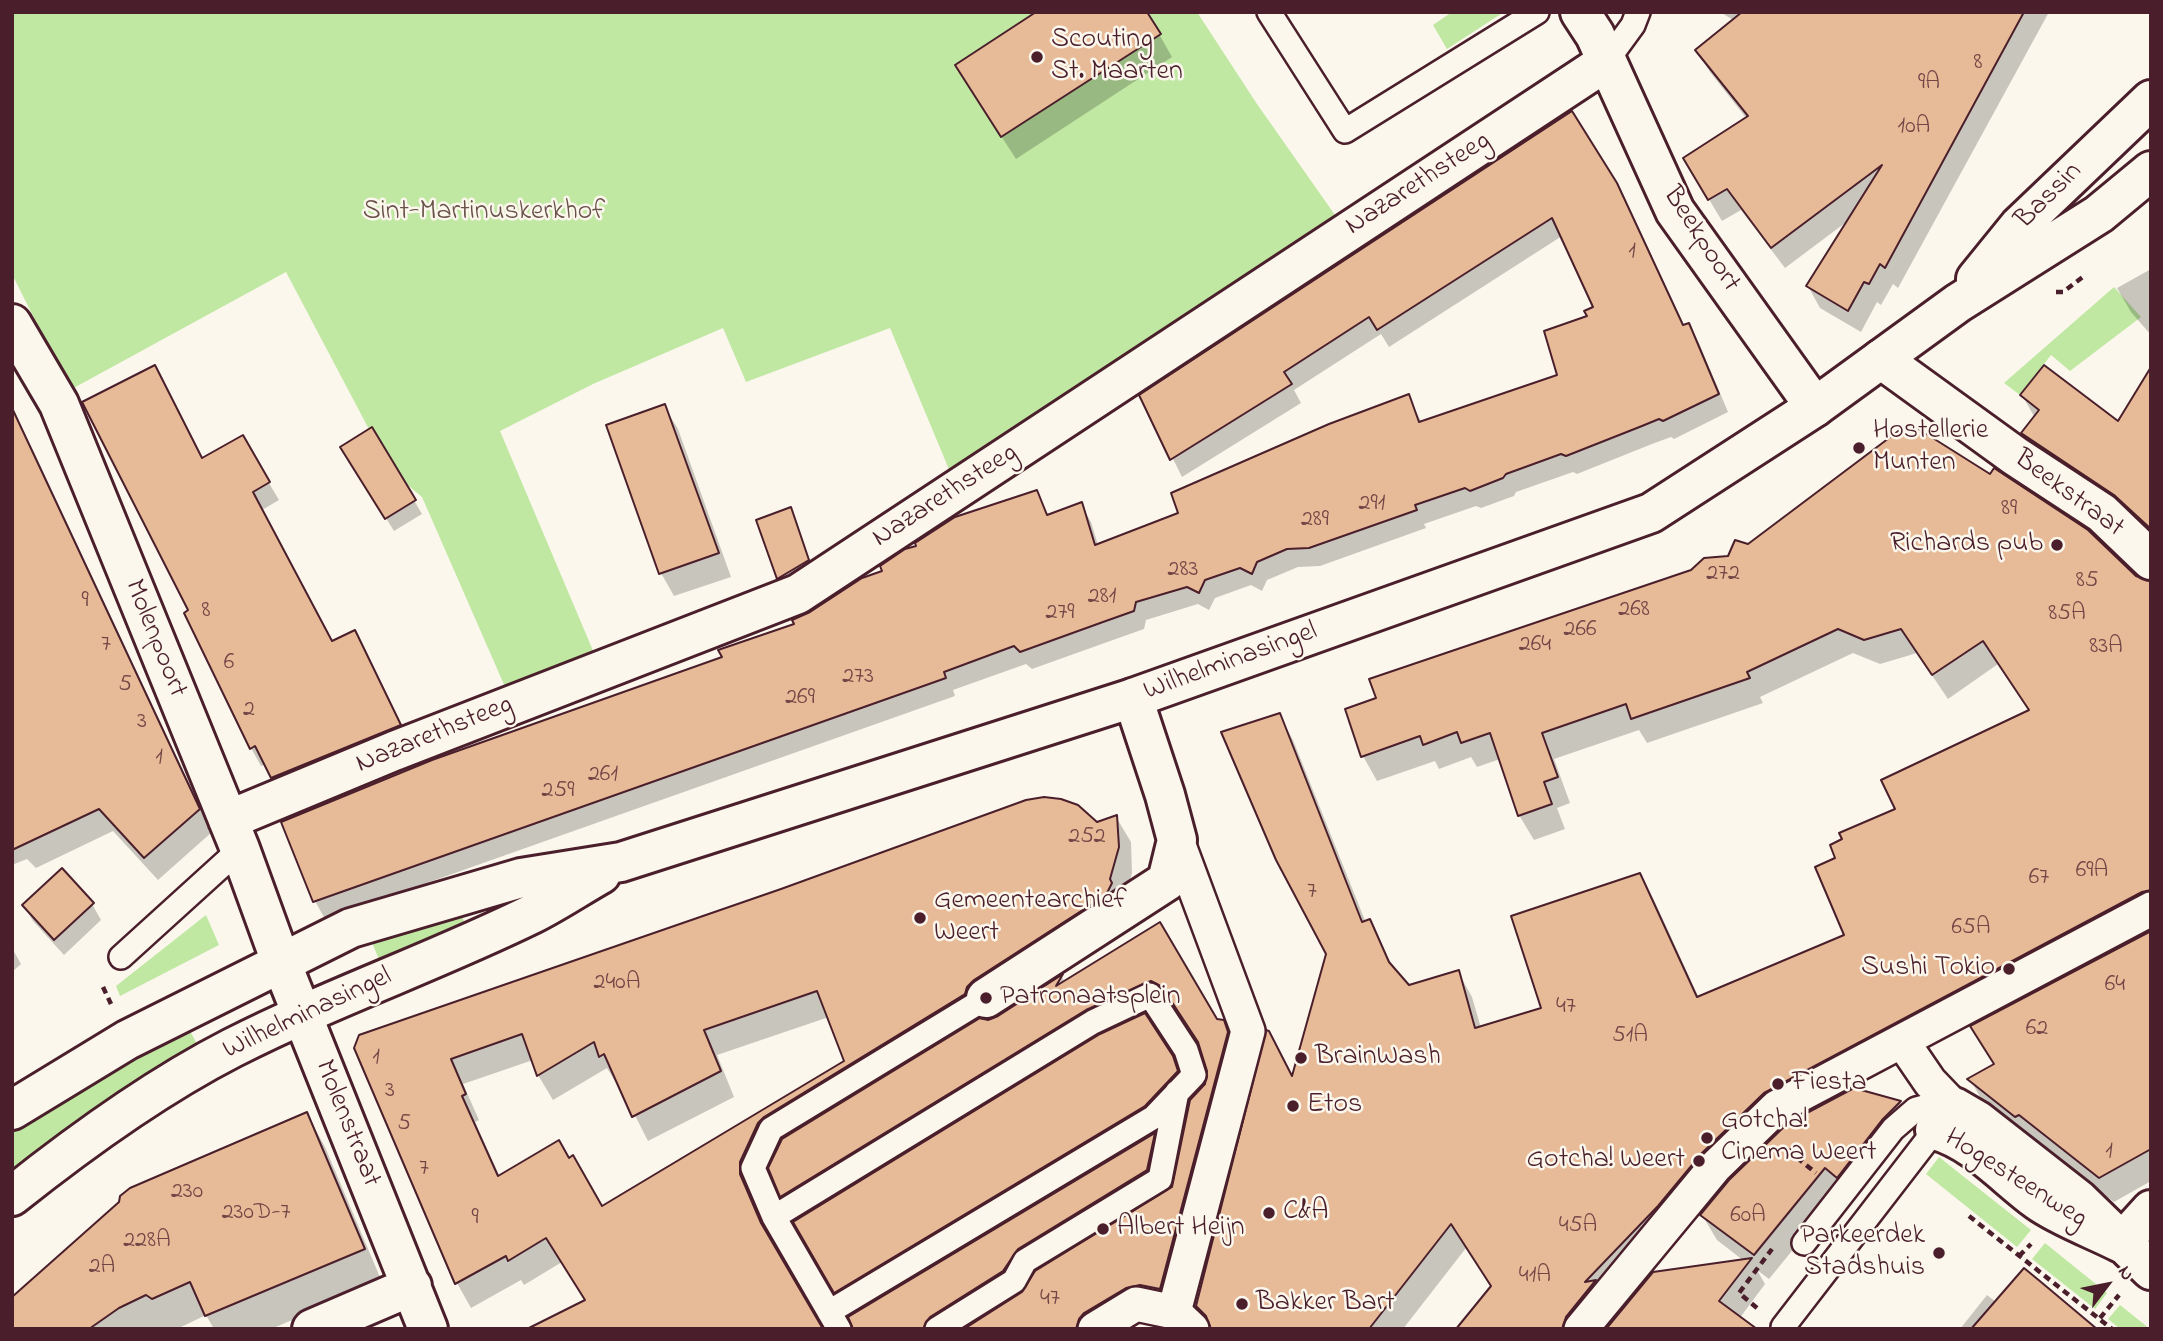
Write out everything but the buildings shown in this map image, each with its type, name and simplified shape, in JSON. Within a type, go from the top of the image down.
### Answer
[{"type":"street","name":"Beekpoort","points":[[1580,12],[1595,36],[1675,211],[1815,407]]},
{"type":"street","name":"Nazarethsteeg","points":[[234,835],[394,751],[798,594],[1606,62]]},
{"type":"street","name":"Bassin","points":[[1958,303],[2019,226],[2151,100]]},
{"type":"street","name":"Bassin","points":[[1815,407],[1958,303],[2099,214],[2151,171]]},
{"type":"street","name":"Molenpoort","points":[[12,324],[59,404],[234,835],[281,962]]},
{"type":"street","name":"Beekstraat","points":[[1881,359],[2015,456],[2102,513],[2151,560]]},
{"type":"street","name":"Wilhelminasingel","points":[[12,1110],[127,1040],[351,928],[521,878],[621,862],[1133,698],[1651,513],[1815,407]]},
{"type":"street","points":[[1094,1329],[1136,1304],[1183,1320],[1248,1031],[1177,840],[1133,698]]},
{"type":"street","points":[[986,998],[1167,881],[1177,840]]},
{"type":"street","name":"Wilhelminasingel","points":[[12,1196],[63,1156],[156,1091],[230,1049],[533,913],[621,862]]},
{"type":"street","points":[[1581,1329],[1714,1167],[1777,1107],[2151,909]]},
{"type":"street","name":"Molenstraat","points":[[281,962],[428,1329]]},
{"type":"street","name":"Hogesteenweg","points":[[1902,1041],[1930,1082],[1944,1119],[1978,1121],[2079,1200],[2151,1270]]},
{"type":"street","points":[[2122,1243],[2151,1210]]},
{"type":"street","points":[[312,1329],[412,1286]]},
{"type":"lane","points":[[1269,12],[1345,131],[1537,12]]},
{"type":"lane","points":[[1606,62],[1633,25],[1638,12]]},
{"type":"lane","points":[[121,957],[234,835]]},
{"type":"lane","points":[[774,1217],[1093,1022],[1150,995],[1186,1049],[1194,1075],[1154,1117],[834,1320],[774,1217],[753,1168],[771,1129],[986,998]]},
{"type":"lane","points":[[937,1329],[1014,1281],[1025,1261],[1160,1179],[1177,1092]]},
{"type":"lane","points":[[1785,1329],[1783,1327],[1944,1119],[1935,1104],[1916,1109],[1893,1129],[1804,1243]]},
{"type":"path","points":[[121,957],[99,977],[127,1040]]},
{"type":"path","points":[[1969,1216],[2112,1329]]},
{"type":"path","points":[[2100,1318],[2116,1298]]},
{"type":"green space","name":"Sint-Martinuskerkhof","points":[[12,12],[1197,12],[1257,104],[1335,215],[1069,393],[953,479],[890,328],[746,382],[723,328],[593,384],[500,431],[597,660],[509,696],[422,497],[391,471],[286,272],[70,390],[12,274]]},
{"type":"green space","points":[[1452,12],[1504,12],[1447,49],[1433,25]]},
{"type":"green space","points":[[2114,287],[2141,317],[2070,371],[2051,355],[2020,395],[2004,383]]},
{"type":"green space","points":[[460,912],[466,926],[380,962],[371,940]]},
{"type":"green space","points":[[206,915],[219,945],[120,996],[116,986]]},
{"type":"green space","points":[[187,1025],[200,1050],[12,1177],[12,1127]]},
{"type":"green space","points":[[1939,1157],[2031,1230],[2017,1247],[1926,1174]]},
{"type":"green space","points":[[2045,1243],[2107,1293],[2095,1309],[2032,1259]]},
{"type":"green space","points":[[2120,1305],[2150,1329],[2120,1329],[2108,1319]]},
{"type":"place","name":"Scouting St. Maarten","points":[[1037,57]]},
{"type":"place","name":"Hostellerie Munten","points":[[1859,448]]},
{"type":"place","name":"Richards pub","points":[[2057,545]]},
{"type":"place","name":"Gemeentearchief Weert","points":[[920,918]]},
{"type":"place","name":"Sushi Tokio","points":[[2009,969]]},
{"type":"place","name":"Patronaatsplein","points":[[986,998]]},
{"type":"place","name":"BrainWash","points":[[1301,1058]]},
{"type":"place","name":"Fiesta","points":[[1778,1084]]},
{"type":"place","name":"Etos","points":[[1293,1106]]},
{"type":"place","name":"Gotcha! Cinema Weert","points":[[1707,1138]]},
{"type":"place","name":"Gotcha! Weert","points":[[1699,1161]]},
{"type":"place","name":"C&A","points":[[1269,1213]]},
{"type":"place","name":"Albert Heijn","points":[[1103,1229]]},
{"type":"place","name":"Parkeerdek Stadshuis","points":[[1939,1253]]},
{"type":"place","name":"Bakker Bart","points":[[1242,1304]]}]
